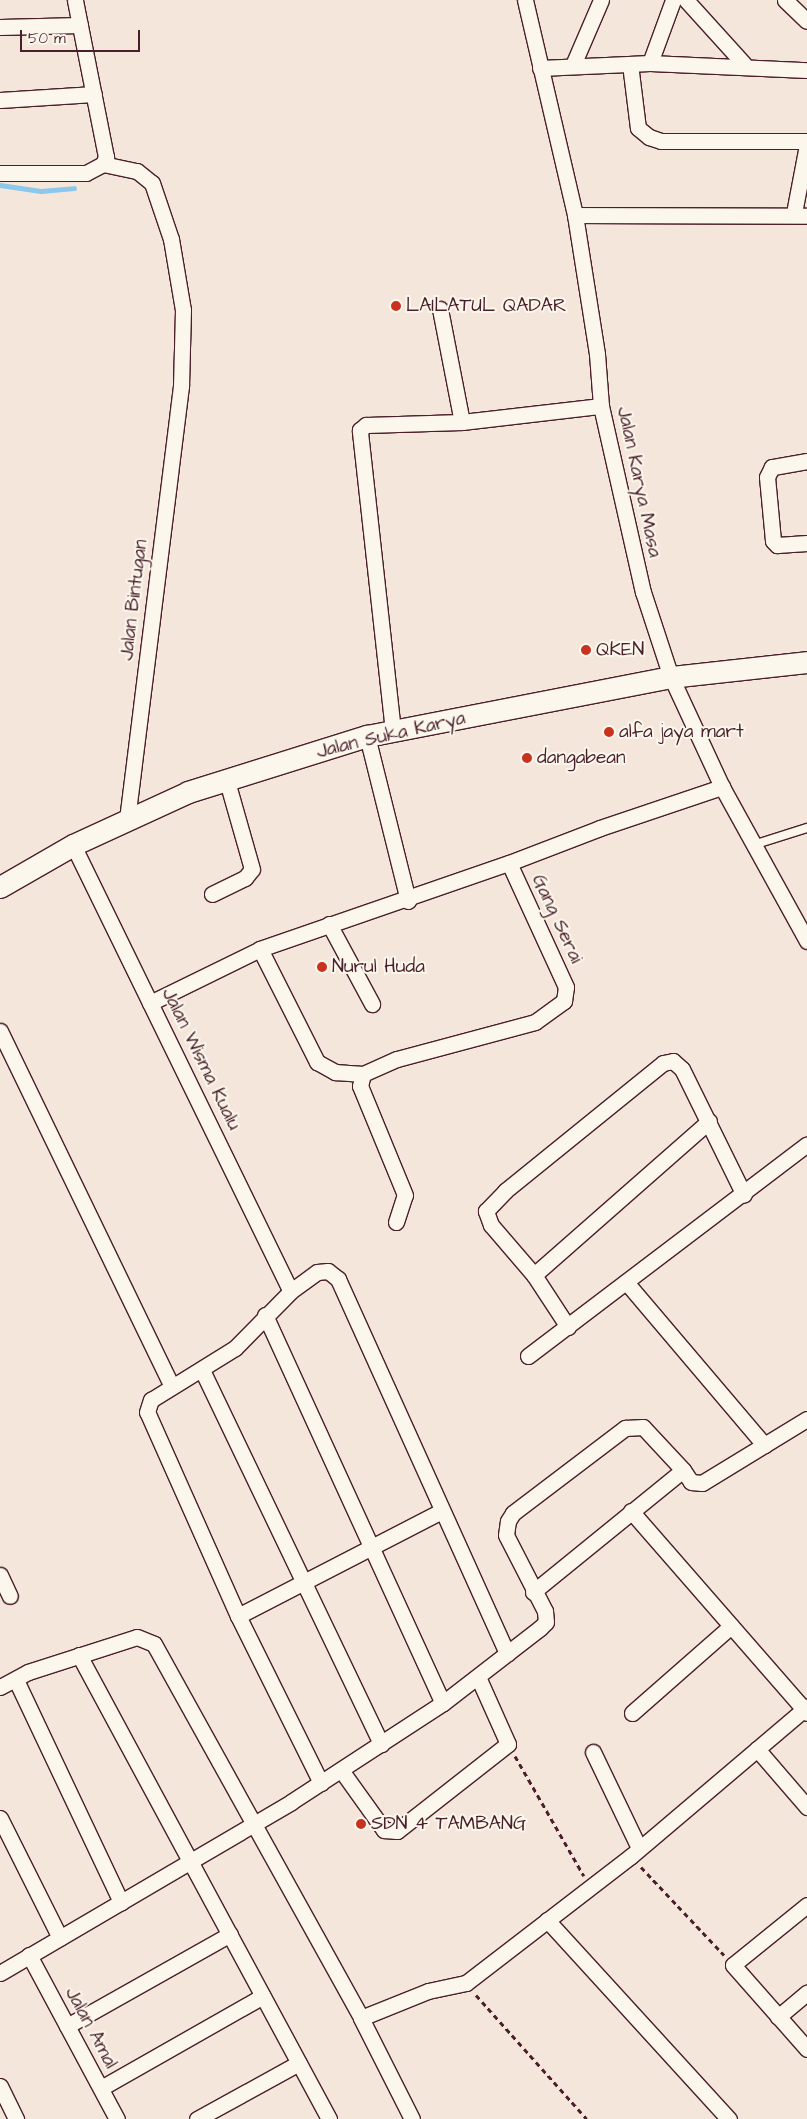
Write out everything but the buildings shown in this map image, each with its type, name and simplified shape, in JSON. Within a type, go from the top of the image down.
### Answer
[{"type":"main road","name":"Jalan Suka Karya","points":[[0,887],[73,845],[126,819],[226,778],[367,736],[670,677],[807,662]]},
{"type":"street","points":[[0,173],[86,174],[103,164],[106,157],[75,0]]},
{"type":"street","name":"Jalan Karya Masa","points":[[525,0],[575,215],[598,354],[601,406],[643,592],[670,677],[722,788],[807,942]]},
{"type":"street","points":[[573,65],[602,0]]},
{"type":"street","points":[[650,63],[673,0]]},
{"type":"street","points":[[686,0],[744,64]]},
{"type":"street","points":[[786,0],[807,21]]},
{"type":"street","points":[[0,27],[80,25]]},
{"type":"street","points":[[540,68],[650,63],[744,64],[807,70]]},
{"type":"street","points":[[630,64],[638,128],[649,137],[661,141],[807,141]]},
{"type":"street","points":[[0,100],[94,94]]},
{"type":"street","points":[[575,215],[801,214],[807,145]]},
{"type":"street","name":"Jalan Bintugan","points":[[103,164],[137,171],[152,183],[171,239],[183,310],[181,386],[126,819]]},
{"type":"street","points":[[440,309],[462,422]]},
{"type":"street","points":[[393,731],[359,432],[366,425],[462,422],[601,406]]},
{"type":"street","points":[[807,461],[772,467],[767,476],[773,541],[778,545],[807,543]]},
{"type":"street","points":[[367,736],[408,901]]},
{"type":"street","points":[[212,894],[245,878],[252,869],[226,778]]},
{"type":"street","name":"Gang Serai","points":[[363,1074],[397,1058],[535,1022],[564,1001],[566,987],[509,863],[600,828],[722,788]]},
{"type":"street","name":"Jalan Wisma Kualu","points":[[73,845],[291,1291]]},
{"type":"street","points":[[150,1003],[260,949],[329,924],[408,901],[509,863]]},
{"type":"street","points":[[329,924],[372,1004]]},
{"type":"street","points":[[260,949],[317,1062],[335,1072],[363,1074],[360,1086],[405,1195],[396,1222]]},
{"type":"street","points":[[0,1030],[171,1385]]},
{"type":"street","points":[[568,1327],[534,1275],[488,1218],[488,1208],[505,1190],[663,1063],[673,1061],[682,1069],[744,1195]]},
{"type":"street","points":[[534,1275],[709,1121]]},
{"type":"street","points":[[528,1356],[744,1195],[807,1144]]},
{"type":"street","points":[[321,1783],[238,1616],[148,1418],[151,1400],[171,1385],[202,1370],[235,1348],[291,1291],[317,1272],[328,1271],[338,1279],[507,1654]]},
{"type":"street","points":[[626,1282],[764,1445]]},
{"type":"street","points":[[266,1315],[370,1548],[443,1704]]},
{"type":"street","points":[[202,1370],[381,1744]]},
{"type":"street","points":[[0,1973],[321,1783],[443,1704],[546,1622],[506,1535],[513,1513],[632,1425],[647,1430],[683,1470],[691,1482],[702,1483],[807,1419]]},
{"type":"street","points":[[533,1592],[683,1470]]},
{"type":"street","points":[[238,1616],[441,1511]]},
{"type":"street","points":[[361,2018],[428,1991],[466,1983],[635,1852],[806,1710],[631,1511]]},
{"type":"street","points":[[0,1575],[10,1596]]},
{"type":"street","points":[[632,1713],[731,1626]]},
{"type":"street","points":[[0,1687],[78,1655],[137,1636],[154,1644],[361,2018],[412,2119]]},
{"type":"street","points":[[78,1655],[329,2119]]},
{"type":"street","points":[[341,1770],[381,1827],[392,1832],[508,1744],[478,1677]]},
{"type":"street","points":[[16,1680],[121,1902]]},
{"type":"street","points":[[757,1749],[807,1807]]},
{"type":"street","points":[[593,1752],[635,1852]]},
{"type":"street","points":[[0,1818],[60,1938]]},
{"type":"street","points":[[807,1904],[732,1965],[807,2049]]},
{"type":"street","points":[[547,1920],[729,2119]]},
{"type":"street","points":[[67,2026],[230,1934]]},
{"type":"street","name":"Jalan Amal","points":[[29,1956],[117,2119]]},
{"type":"street","points":[[778,2017],[807,1993]]},
{"type":"street","points":[[101,2088],[263,1996]]},
{"type":"street","points":[[198,2119],[299,2063]]},
{"type":"street","points":[[0,2086],[16,2119]]},
{"type":"lane","points":[[753,845],[807,828]]},
{"type":"path","points":[[508,1744],[590,1887]]},
{"type":"path","points":[[635,1852],[732,1965]]},
{"type":"path","points":[[466,1983],[587,2119]]},
{"type":"waterway","points":[[0,185],[41,191],[74,188]]},
{"type":"place","name":"LAILATUL QADAR","points":[[396,306]]},
{"type":"place","name":"QKEN","points":[[586,650]]},
{"type":"place","name":"alfa jaya mart","points":[[609,732]]},
{"type":"place","name":"dangabean","points":[[527,758]]},
{"type":"place","name":"Nurul Huda","points":[[322,967]]},
{"type":"place","name":"SDN 4 TAMBANG","points":[[361,1824]]}]
